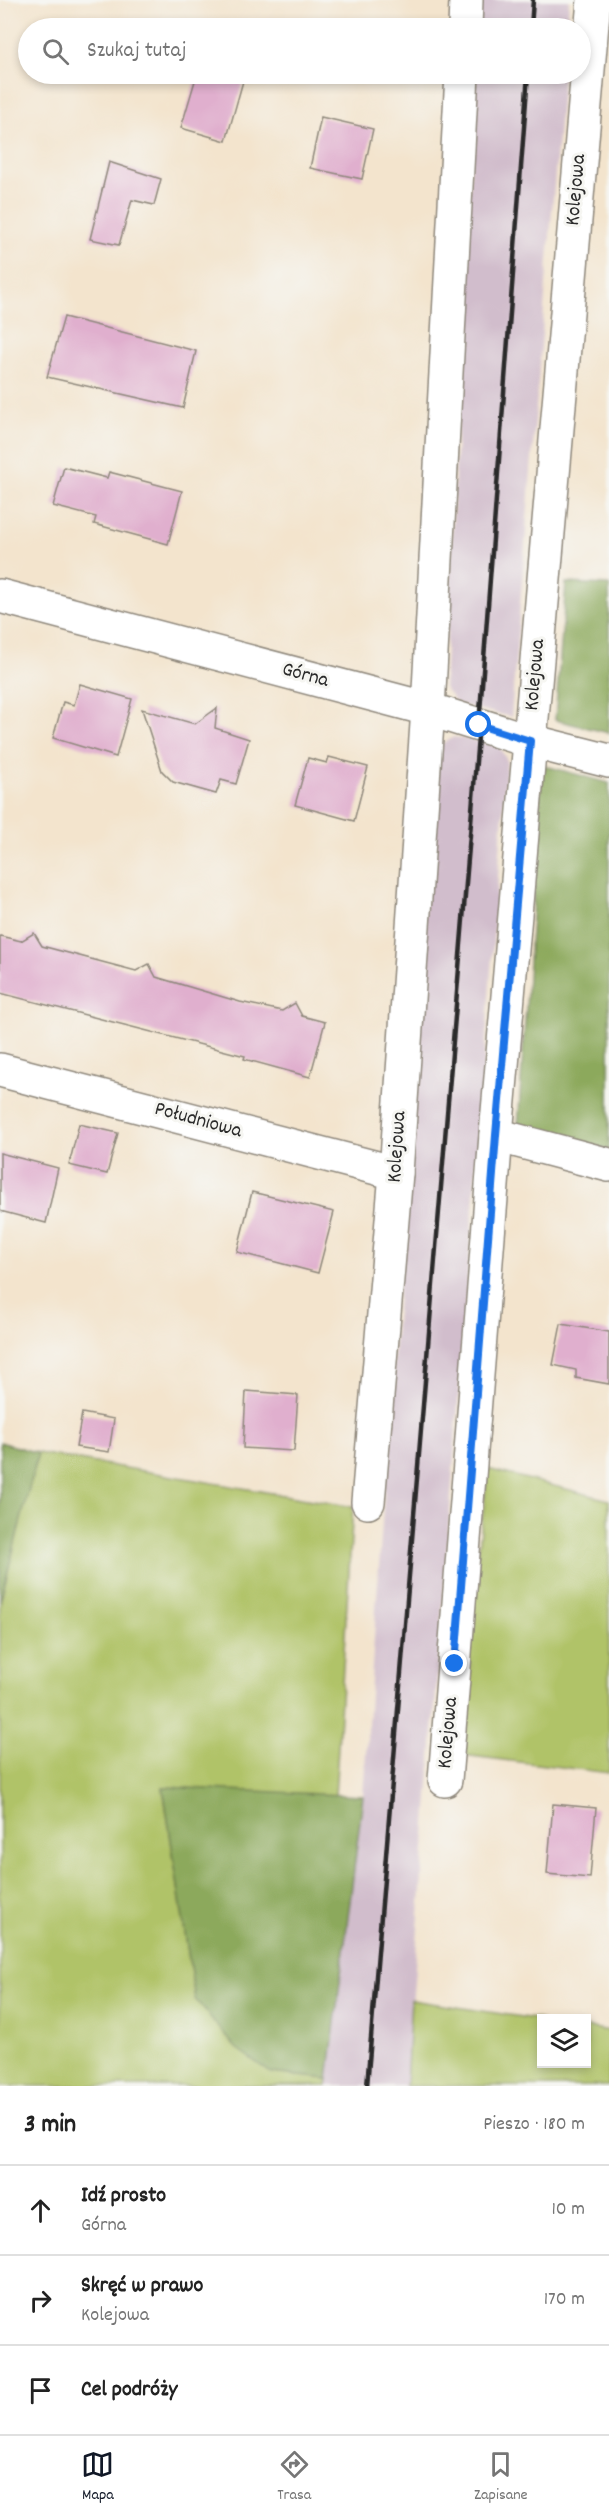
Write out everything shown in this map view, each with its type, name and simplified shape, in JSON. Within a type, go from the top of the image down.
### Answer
[{"type":"street","points":[[465,18],[466,0]]},
{"type":"street","name":"Kolejowa","points":[[591,35],[594,0]]},
{"type":"street","name":"Kolejowa","points":[[368,1502],[396,1173],[428,709],[461,84]]},
{"type":"street","name":"Kolejowa","points":[[445,1780],[496,1135],[587,84]]},
{"type":"street","name":"Górna","points":[[0,596],[428,709],[530,741],[609,761]]},
{"type":"street","name":"Południowa","points":[[0,1070],[396,1173]]},
{"type":"street","points":[[496,1135],[609,1164]]},
{"type":"shaded area","points":[[480,0],[569,0],[568,18],[479,18]]},
{"type":"shaded area","points":[[475,84],[562,84],[511,717],[458,704],[444,688]]},
{"type":"shaded area","points":[[454,737],[498,745],[507,760],[406,2086],[327,2086],[363,1796],[435,765],[438,746]]},
{"type":"green space","points":[[566,583],[609,585],[609,733],[555,720]]},
{"type":"green space","points":[[542,765],[609,783],[609,1150],[518,1127]]},
{"type":"green space","points":[[0,1442],[38,1453],[0,1602]]},
{"type":"green space","points":[[38,1453],[353,1507],[335,1796],[163,1787],[195,1999],[271,2073],[328,2079],[327,2086],[0,2086],[0,1602]]},
{"type":"green space","points":[[488,1469],[609,1500],[609,1773],[455,1754]]},
{"type":"green space","points":[[163,1787],[363,1796],[328,2079],[271,2073],[236,2048],[195,1999]]},
{"type":"green space","points":[[411,2000],[537,2019],[537,2068],[591,2068],[591,2028],[609,2031],[609,2086],[406,2086]]},
{"type":"building","points":[[194,84],[242,84],[226,141],[181,128]]},
{"type":"building","points":[[321,117],[373,129],[362,179],[310,168]]},
{"type":"building","points":[[109,162],[161,179],[154,205],[132,200],[119,245],[90,239]]},
{"type":"building","points":[[64,317],[196,351],[183,408],[47,377]]},
{"type":"building","points":[[64,467],[107,478],[109,472],[182,491],[168,544],[94,524],[96,517],[53,506]]},
{"type":"building","points":[[80,684],[132,699],[116,757],[53,738],[63,702],[74,705]]},
{"type":"building","points":[[217,708],[215,728],[249,739],[236,784],[221,780],[216,794],[173,782],[162,771],[142,709],[195,724]]},
{"type":"building","points":[[329,757],[368,767],[354,821],[295,805],[308,758],[327,763]]},
{"type":"building","points":[[34,933],[42,946],[136,971],[149,964],[156,977],[240,1002],[282,1011],[295,1003],[302,1016],[325,1022],[310,1077],[244,1059],[245,1056],[0,993],[0,936],[21,941]]},
{"type":"building","points":[[79,1124],[118,1133],[107,1174],[69,1165]]},
{"type":"building","points":[[0,1153],[58,1168],[46,1223],[0,1211]]},
{"type":"building","points":[[252,1192],[334,1212],[318,1273],[237,1252]]},
{"type":"building","points":[[561,1324],[609,1332],[609,1384],[576,1378],[576,1370],[553,1365]]},
{"type":"building","points":[[246,1391],[298,1395],[294,1451],[243,1448]]},
{"type":"building","points":[[82,1413],[114,1419],[109,1452],[76,1447]]},
{"type":"building","points":[[553,1804],[596,1808],[590,1878],[547,1874]]},
{"type":"railway","points":[[532,18],[533,0]]},
{"type":"railway","points":[[367,2086],[479,725],[527,84]]},
{"type":"route","points":[[455,1664],[496,1135],[530,741],[479,725]]}]
